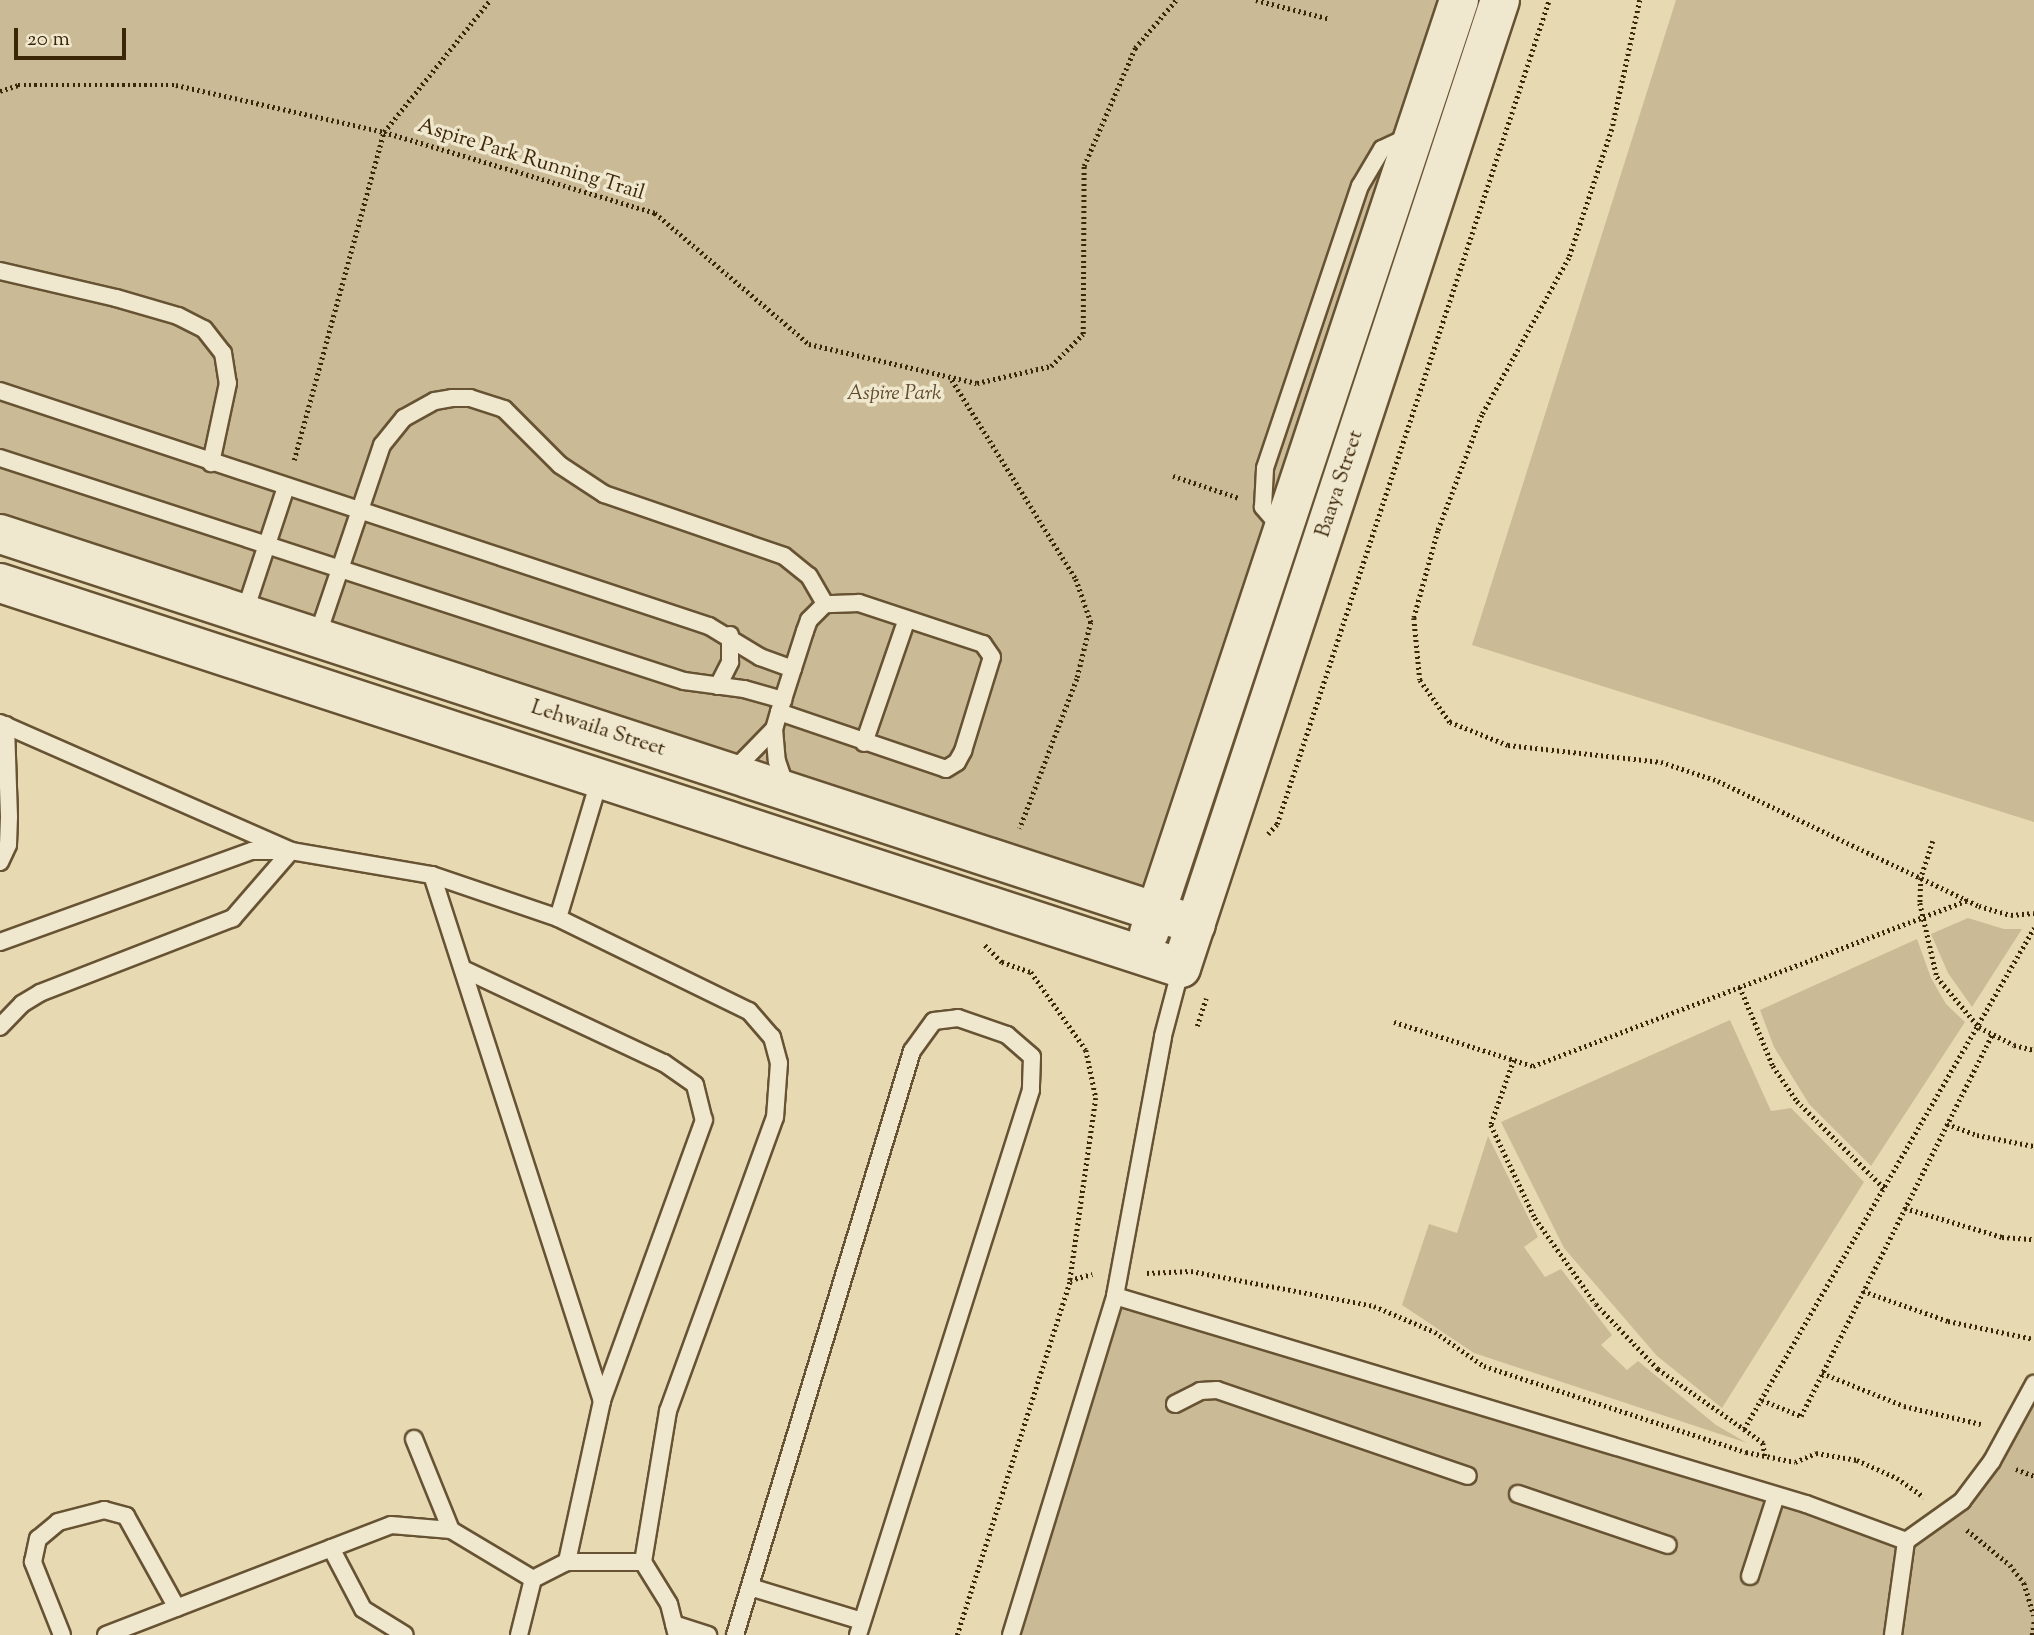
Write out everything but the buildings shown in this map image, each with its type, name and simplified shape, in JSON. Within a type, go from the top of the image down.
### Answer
[{"type":"street","name":"Baaya Street","points":[[1142,955],[1273,518],[1414,135],[1459,0]]},
{"type":"street","name":"Baaya Street","points":[[1196,977],[1196,925],[1500,0]]},
{"type":"street","name":"Lehwaila Street","points":[[0,534],[1007,861],[1196,925]]},
{"type":"street","points":[[0,583],[1142,955],[1196,977]]},
{"type":"street","points":[[230,657],[244,614]]},
{"type":"street","points":[[600,778],[614,734]]},
{"type":"lane","points":[[0,271],[116,298],[177,316],[204,329],[223,353],[228,383],[211,463]]},
{"type":"lane","points":[[0,391],[730,635],[761,657],[793,669]]},
{"type":"lane","points":[[317,637],[357,511],[391,430],[435,401],[470,398],[504,409],[560,465],[604,494],[784,556],[809,576],[825,604]]},
{"type":"lane","points":[[0,458],[684,681],[718,686],[781,706],[864,743],[939,769],[952,766],[963,751],[990,668],[990,652],[983,644],[847,600],[825,604],[809,620],[781,706],[774,729],[777,761],[787,790]]},
{"type":"lane","points":[[244,614],[286,488]]},
{"type":"lane","points":[[864,743],[907,619]]},
{"type":"lane","points":[[718,686],[730,662],[730,635]]},
{"type":"lane","points":[[0,862],[8,845],[3,724],[291,850]]},
{"type":"lane","points":[[732,773],[774,729]]},
{"type":"lane","points":[[558,918],[600,778]]},
{"type":"lane","points":[[0,1027],[22,1003],[40,993],[233,918],[291,850]]},
{"type":"lane","points":[[0,942],[252,851],[291,850],[432,875],[558,918],[749,1011],[772,1037],[779,1063],[775,1117],[668,1411],[643,1562],[669,1604],[675,1630],[708,1635]]},
{"type":"lane","points":[[432,875],[602,1401]]},
{"type":"lane","points":[[463,970],[664,1063],[695,1085],[704,1120],[602,1401],[567,1562]]},
{"type":"lane","points":[[1011,1635],[1115,1296],[1163,1035],[1196,977]]},
{"type":"lane","points":[[735,1635],[912,1051],[934,1021],[958,1018],[1007,1035],[1032,1057],[1031,1090],[860,1628],[750,1587]]},
{"type":"lane","points":[[1115,1296],[1859,1521],[1906,1541]]},
{"type":"lane","points":[[1892,1635],[1906,1541],[1948,1514],[1992,1461],[2034,1384]]},
{"type":"lane","points":[[1175,1404],[1200,1391],[1217,1390],[1468,1476]]},
{"type":"lane","points":[[414,1439],[451,1530]]},
{"type":"lane","points":[[1518,1494],[1668,1545]]},
{"type":"lane","points":[[1750,1576],[1776,1496]]},
{"type":"lane","points":[[62,1635],[33,1562],[38,1539],[58,1522],[104,1510],[126,1516],[177,1608]]},
{"type":"lane","points":[[106,1635],[391,1525],[451,1530],[533,1579]]},
{"type":"lane","points":[[331,1548],[363,1609],[405,1635]]},
{"type":"lane","points":[[519,1635],[533,1579],[567,1562],[643,1562]]},
{"type":"path","name":"Aspire Park Running Trail","points":[[286,488],[384,132],[490,0]]},
{"type":"path","name":"Aspire Park Running Trail","points":[[0,91],[18,85],[176,85],[384,132],[654,213],[809,344],[976,383],[1051,366],[1083,334],[1084,166],[1135,48],[1176,0]]},
{"type":"path","points":[[1256,0],[1330,19]]},
{"type":"path","points":[[1264,838],[1277,824],[1549,0]]},
{"type":"path","points":[[1640,0],[1612,129],[1569,258],[1482,415],[1438,531],[1414,618],[1420,680],[1450,722],[1508,745],[1661,762],[1707,777],[1968,900],[2011,915],[2034,913]]},
{"type":"path","points":[[952,379],[1076,579],[1091,622],[1077,680],[1007,861]]},
{"type":"path","points":[[1173,476],[1273,518]]},
{"type":"path","points":[[1933,841],[1921,878],[1921,918],[1937,976],[1979,1027],[2034,1050]]},
{"type":"path","points":[[1394,1022],[1533,1066],[1968,900]]},
{"type":"path","points":[[1744,1429],[2034,928]]},
{"type":"path","points":[[1192,1038],[1196,977]]},
{"type":"path","points":[[1740,987],[1773,1066],[1797,1101],[1885,1189]]},
{"type":"path","points":[[1762,1400],[1801,1416],[1992,1034]]},
{"type":"path","points":[[1514,1060],[1491,1125],[1535,1218],[1596,1304],[1658,1370],[1763,1443],[1765,1456]]},
{"type":"path","points":[[1947,1124],[1977,1135],[2034,1146]]},
{"type":"path","points":[[1905,1208],[1990,1235],[2034,1239]]},
{"type":"path","points":[[1148,1273],[1150,1263]]},
{"type":"path","points":[[1120,1274],[1191,1270],[1374,1306],[1435,1332],[1484,1366],[1765,1456],[1795,1462],[1816,1453],[1857,1460],[1897,1478],[1948,1514],[2010,1565],[2024,1583],[2034,1615]]},
{"type":"path","points":[[957,1635],[1070,1280],[1094,1274]]},
{"type":"path","points":[[1863,1291],[1948,1321],[2034,1339]]},
{"type":"path","points":[[1822,1373],[1854,1389],[1942,1418],[2010,1428]]},
{"type":"path","points":[[2032,1635],[2034,1621]]},
{"type":"green space","name":"Aspire Park","points":[[0,0],[1443,0],[1146,895],[0,519]]},
{"type":"green space","points":[[1676,0],[2034,0],[2034,822],[1472,645]]},
{"type":"green space","points":[[1968,918],[2004,929],[2022,929],[1972,1007],[1948,973],[1931,934]]},
{"type":"green space","points":[[1917,939],[1931,978],[1946,1004],[1965,1022],[1871,1166],[1809,1104],[1774,1047],[1760,1010]]},
{"type":"green space","points":[[1730,1020],[1771,1111],[1791,1108],[1864,1182],[1722,1408],[1657,1356],[1564,1248],[1501,1122]]},
{"type":"green space","points":[[1488,1136],[1538,1237],[1524,1247],[1545,1277],[1561,1269],[1612,1335],[1601,1345],[1627,1370],[1638,1361],[1716,1425],[1747,1443],[1474,1353],[1402,1305],[1429,1224],[1457,1233]]},
{"type":"green space","points":[[1115,1296],[1905,1541],[1948,1514],[2034,1384],[2034,1635],[1011,1635]]}]
